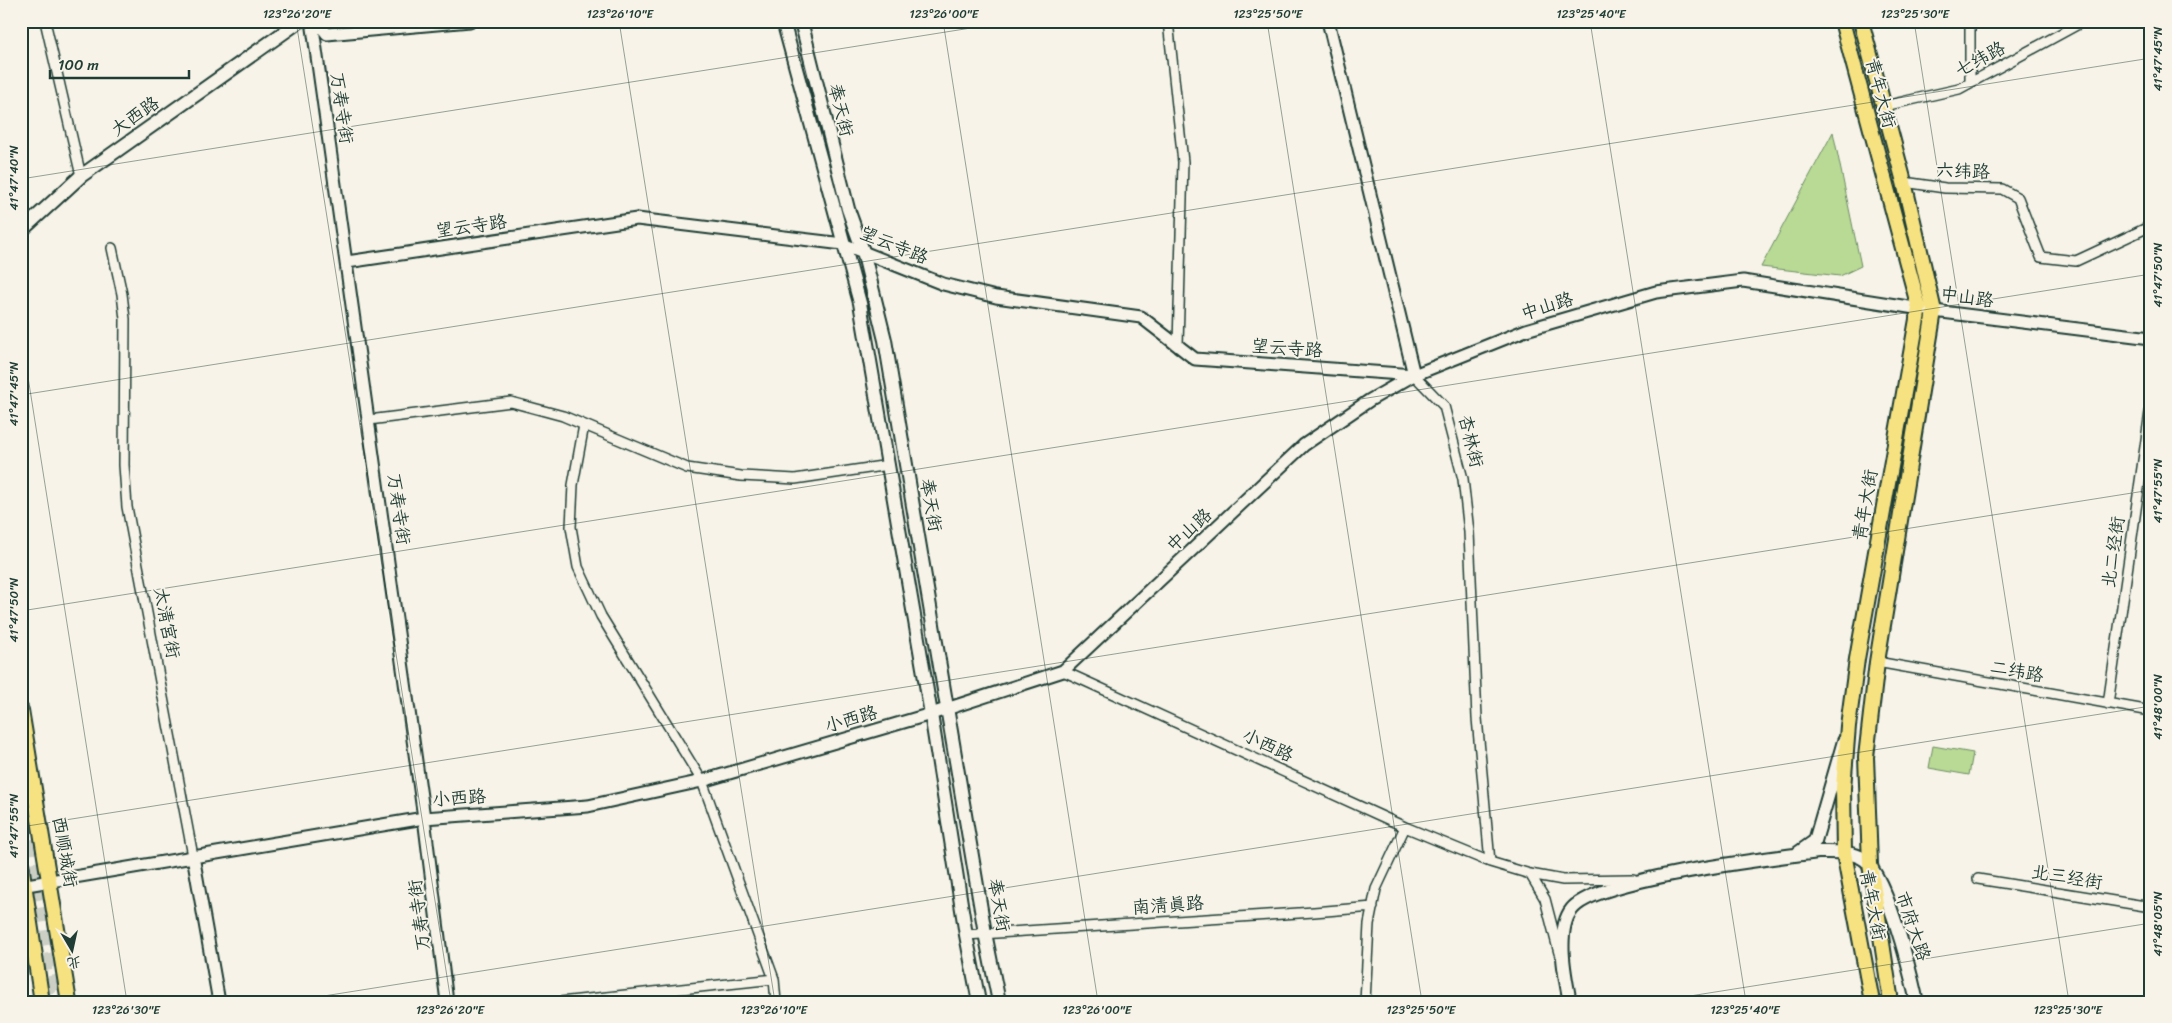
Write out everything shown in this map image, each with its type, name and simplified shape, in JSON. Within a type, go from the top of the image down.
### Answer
[{"type":"main road","name":"大西路","points":[[21,230],[82,176],[300,21]]},
{"type":"main road","name":"奉天街","points":[[783,21],[860,303],[931,714],[966,935],[979,1002]]},
{"type":"main road","name":"奉天街","points":[[801,21],[848,209],[862,251],[885,340],[985,933],[999,1002]]},
{"type":"main road","name":"青年大街","points":[[1842,21],[1919,308],[1857,659],[1848,726],[1843,788],[1844,853],[1872,1002]]},
{"type":"main road","name":"青年大街","points":[[1861,21],[1904,182],[1934,311],[1876,662],[1866,757],[1870,864],[1891,1002]]},
{"type":"main road","name":"西顺城街","points":[[21,710],[69,1002]]},
{"type":"main road","points":[[1795,855],[1815,841],[1848,726]]},
{"type":"main road","points":[[1570,1002],[1564,968],[1564,927],[1572,909],[1590,896],[1648,878],[1818,852],[1844,853],[1861,857],[1870,864]]},
{"type":"main road","points":[[21,864],[42,1002]]},
{"type":"main road","name":"市府大路","points":[[1870,864],[1893,914],[1910,968],[1917,1002]]},
{"type":"street","points":[[45,21],[82,176]]},
{"type":"street","name":"万寿寺街","points":[[312,21],[424,818],[447,1002]]},
{"type":"street","points":[[317,21],[327,34],[470,21]]},
{"type":"street","points":[[1168,21],[1184,162],[1178,345]]},
{"type":"street","points":[[1328,21],[1414,375]]},
{"type":"street","points":[[1970,21],[1970,83]]},
{"type":"street","name":"七纬路","points":[[1884,106],[1959,89],[2084,21]]},
{"type":"street","name":"六纬路","points":[[1904,182],[1945,188],[2002,189],[2018,198],[2041,256],[2076,261],[2151,226]]},
{"type":"street","name":"望云寺路","points":[[347,262],[637,219],[843,244],[943,284],[996,297],[1141,317],[1195,358],[1414,375]]},
{"type":"street","name":"太清宫街","points":[[112,248],[122,294],[125,319],[124,467],[127,507],[219,1002]]},
{"type":"street","name":"中山路","points":[[1064,671],[1304,445],[1370,400],[1414,375],[1526,330],[1656,292],[1743,281],[1934,311],[2151,338]]},
{"type":"street","name":"杏林街","points":[[1414,375],[1444,406],[1463,479],[1469,532],[1469,574],[1477,718],[1490,862]]},
{"type":"street","points":[[369,420],[512,402],[562,416],[687,468],[741,476],[794,479],[889,465]]},
{"type":"street","name":"北二经街","points":[[2108,704],[2151,405]]},
{"type":"street","points":[[584,425],[573,485],[571,527],[578,567],[601,616],[702,781],[774,979],[776,1002]]},
{"type":"street","name":"二纬路","points":[[1876,662],[2151,711]]},
{"type":"street","name":"小西路","points":[[23,885],[424,818],[588,806],[702,781],[931,714],[1064,671],[1405,827],[1490,862],[1530,874],[1563,880],[1648,878]]},
{"type":"street","points":[[1365,1002],[1369,924],[1376,889],[1405,827]]},
{"type":"street","points":[[1530,874],[1545,899],[1564,968]]},
{"type":"street","name":"北三经街","points":[[1978,879],[2151,907]]},
{"type":"street","name":"南清真路","points":[[966,935],[1373,907]]},
{"type":"street","points":[[560,1002],[774,979]]},
{"type":"green space","points":[[1833,132],[1861,266],[1840,276],[1761,267]]},
{"type":"green space","points":[[1933,746],[1973,753],[1969,775],[1929,768]]},
{"type":"tunnel","points":[[21,771],[60,1002]]},
{"type":"tunnel","points":[[43,956],[49,1002]]}]
